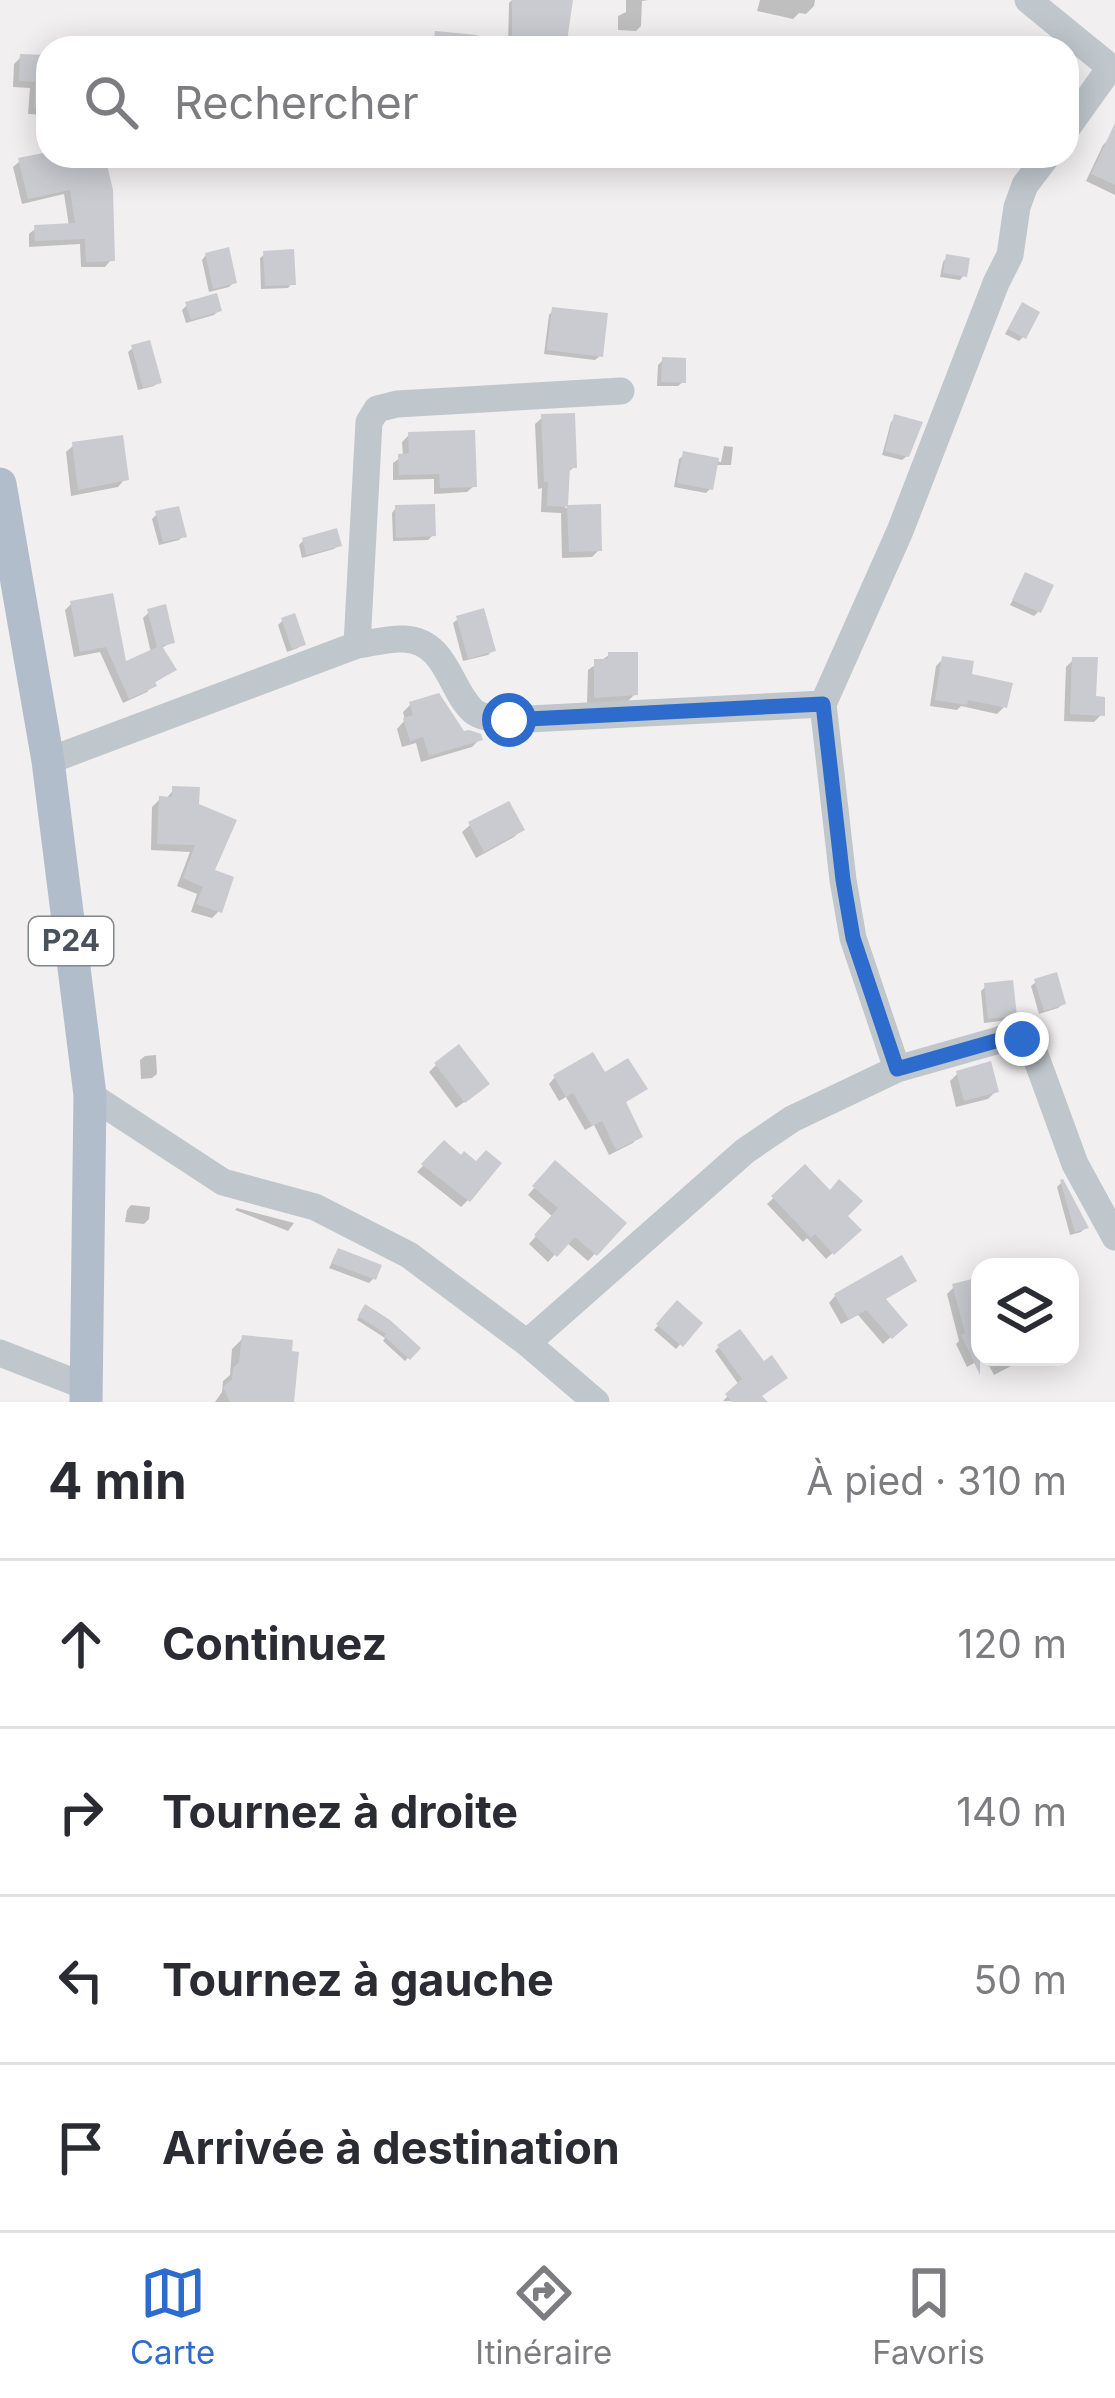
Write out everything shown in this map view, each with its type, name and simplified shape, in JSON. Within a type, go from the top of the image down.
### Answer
[{"type":"main road","name":"P24","points":[[0,484],[48,761],[89,1094],[87,1395]]},
{"type":"street","points":[[1028,0],[1072,36]]},
{"type":"street","points":[[1079,41],[1113,69],[1079,113]]},
{"type":"street","points":[[897,1069],[853,938],[823,704],[900,532],[1010,255],[1025,185],[1038,168]]},
{"type":"street","points":[[357,645],[369,422],[377,410],[397,404],[621,391]]},
{"type":"street","points":[[48,761],[357,645],[405,639],[423,643],[440,657],[474,712],[509,720],[823,704]]},
{"type":"street","points":[[527,1343],[745,1151],[792,1120],[897,1069],[1006,1038],[1022,1039],[1034,1052],[1075,1164],[1115,1238]]},
{"type":"street","points":[[89,1094],[223,1182],[315,1207],[409,1255],[527,1343],[596,1402]]},
{"type":"street","points":[[0,1353],[87,1395]]},
{"type":"building","points":[[512,0],[573,0],[568,36],[512,36]]},
{"type":"building","points":[[435,31],[477,35],[477,36],[434,36]]},
{"type":"building","points":[[20,54],[36,55],[36,108],[35,82],[19,81]]},
{"type":"building","points":[[1115,123],[1115,185],[1091,174]]},
{"type":"building","points":[[36,154],[36,168],[108,168],[115,261],[86,262],[85,239],[35,241],[34,225],[75,223],[70,190],[28,199],[18,158]]},
{"type":"building","points":[[229,247],[237,283],[213,289],[205,253]]},
{"type":"building","points":[[294,249],[296,285],[265,286],[263,251]]},
{"type":"building","points":[[946,254],[970,258],[967,277],[943,273]]},
{"type":"building","points":[[217,293],[222,311],[191,320],[185,302]]},
{"type":"building","points":[[1022,302],[1040,312],[1026,339],[1008,329]]},
{"type":"building","points":[[552,307],[608,313],[603,357],[547,350]]},
{"type":"building","points":[[150,340],[162,383],[143,388],[131,345]]},
{"type":"building","points":[[662,357],[686,358],[686,383],[661,382]]},
{"type":"building","points":[[575,413],[577,468],[570,468],[568,505],[601,504],[602,551],[569,552],[567,507],[547,506],[541,414]]},
{"type":"building","points":[[894,414],[923,422],[909,457],[885,451]]},
{"type":"building","points":[[475,430],[477,487],[440,488],[439,474],[399,475],[398,454],[409,453],[408,432]]},
{"type":"building","points":[[123,435],[129,480],[78,490],[72,442]]},
{"type":"building","points":[[683,451],[719,458],[713,490],[677,483]]},
{"type":"building","points":[[435,504],[436,536],[396,538],[395,505]]},
{"type":"building","points":[[179,506],[187,537],[163,542],[155,511]]},
{"type":"building","points":[[337,528],[342,546],[306,555],[302,538]]},
{"type":"building","points":[[1025,572],[1054,585],[1041,613],[1012,600]]},
{"type":"building","points":[[113,593],[126,661],[157,647],[147,609],[166,604],[175,643],[162,646],[177,670],[129,699],[106,647],[80,652],[70,601]]},
{"type":"building","points":[[484,608],[496,651],[468,659],[456,616]]},
{"type":"building","points":[[295,613],[306,645],[292,649],[281,618]]},
{"type":"building","points":[[608,652],[638,652],[638,695],[594,698],[594,659],[608,659]]},
{"type":"building","points":[[942,656],[974,661],[972,674],[1013,683],[1007,708],[968,700],[967,705],[935,700]]},
{"type":"building","points":[[1072,657],[1098,657],[1096,696],[1105,697],[1105,716],[1070,714]]},
{"type":"building","points":[[439,693],[464,731],[481,734],[483,740],[429,756],[423,737],[410,741],[403,718],[413,715],[409,702]]},
{"type":"building","points":[[172,786],[200,787],[199,804],[237,820],[215,870],[234,877],[222,913],[196,904],[203,887],[183,878],[195,845],[157,844],[159,796],[172,797]]},
{"type":"building","points":[[509,801],[525,830],[484,852],[468,822]]},
{"type":"building","points":[[1057,972],[1066,1004],[1044,1011],[1034,979]]},
{"type":"building","points":[[1013,980],[1017,1016],[988,1019],[984,983]]},
{"type":"building","points":[[459,1044],[490,1084],[465,1103],[434,1063]]},
{"type":"building","points":[[593,1052],[605,1072],[628,1058],[648,1089],[626,1102],[643,1137],[616,1150],[602,1121],[592,1126],[573,1093],[566,1097],[553,1075]]},
{"type":"building","points":[[991,1061],[999,1092],[964,1101],[956,1071]]},
{"type":"building","points":[[444,1140],[476,1161],[486,1150],[502,1163],[470,1202],[421,1164]]},
{"type":"building","points":[[555,1160],[627,1223],[597,1256],[575,1237],[557,1257],[534,1235],[558,1208],[532,1186]]},
{"type":"building","points":[[805,1164],[830,1190],[839,1179],[863,1201],[848,1216],[862,1230],[834,1255],[771,1196]]},
{"type":"building","points":[[1063,1179],[1089,1228],[1075,1232]]},
{"type":"building","points":[[338,1248],[382,1265],[376,1280],[331,1263]]},
{"type":"building","points":[[902,1255],[917,1281],[886,1299],[908,1325],[892,1339],[866,1310],[849,1320],[834,1294]]},
{"type":"building","points":[[971,1279],[971,1356],[961,1335],[965,1333],[952,1284]]},
{"type":"building","points":[[677,1300],[703,1323],[683,1347],[656,1324]]},
{"type":"building","points":[[365,1304],[421,1348],[410,1360],[386,1334],[358,1316]]},
{"type":"building","points":[[740,1329],[764,1361],[772,1355],[788,1378],[762,1396],[768,1402],[732,1402],[725,1394],[742,1379],[717,1345]]},
{"type":"building","points":[[242,1335],[293,1340],[292,1351],[299,1352],[294,1402],[230,1402],[223,1387],[239,1362]]},
{"type":"route","points":[[509,720],[823,704],[853,938],[897,1069],[1006,1038],[1022,1039]]}]
